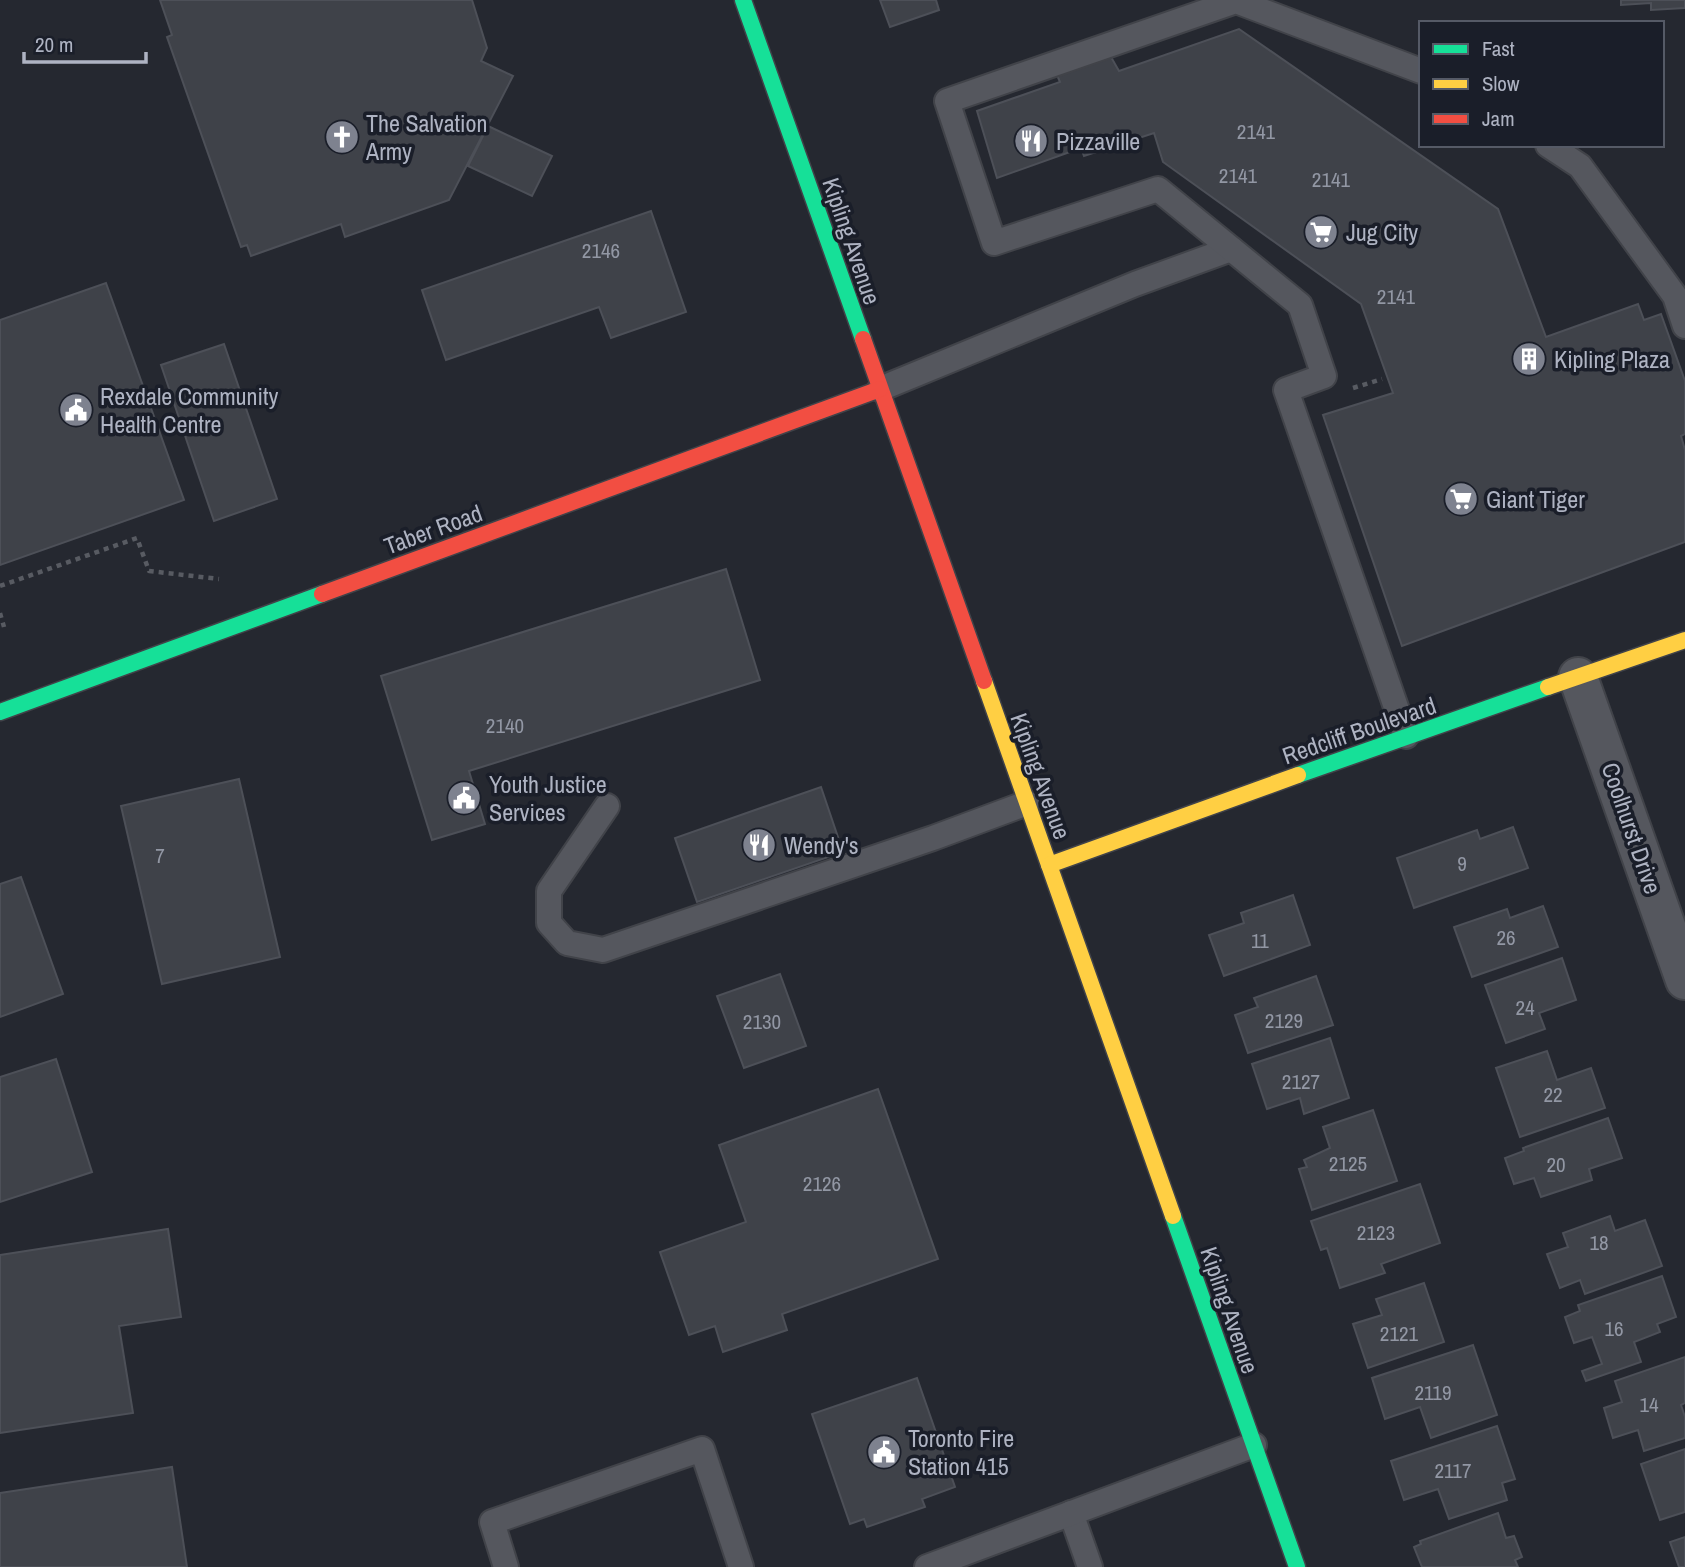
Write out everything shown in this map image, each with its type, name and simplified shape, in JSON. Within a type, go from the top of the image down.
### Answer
[{"type":"main road","name":"Kipling Avenue","points":[[743,0],[1254,1445],[1288,1564]]},
{"type":"main road","name":"Taber Road","points":[[0,712],[880,389]]},
{"type":"main road","name":"Redcliff Boulevard","points":[[1049,865],[1406,736],[1685,640]]},
{"type":"street","name":"Coolhurst Drive","points":[[1578,677],[1685,980]]},
{"type":"lane","points":[[1406,736],[1286,390],[1324,376],[1300,305],[1158,189],[994,243],[947,101],[1236,1],[1419,70]]},
{"type":"lane","points":[[1551,147],[1580,166],[1675,296],[1685,326]]},
{"type":"lane","points":[[880,389],[1135,284],[1231,249]]},
{"type":"lane","points":[[607,806],[550,891],[550,923],[567,943],[603,950],[933,838],[1027,803]]},
{"type":"lane","points":[[926,1567],[1254,1445]]},
{"type":"lane","points":[[506,1567],[492,1522],[702,1449],[741,1567]]},
{"type":"lane","points":[[1071,1513],[1090,1567]]},
{"type":"path","points":[[0,586],[136,538],[149,572],[219,579]]},
{"type":"path","points":[[0,613],[4,627]]},
{"type":"building","name":"The Salvation Army","points":[[160,0],[472,0],[487,48],[481,61],[513,76],[449,200],[345,237],[341,224],[251,256],[247,245],[241,247],[167,37],[172,35]]},
{"type":"building","points":[[880,0],[936,0],[939,10],[890,27]]},
{"type":"building","points":[[1621,0],[1685,0],[1685,8],[1651,10],[1651,3],[1621,5]]},
{"type":"building","name":"Kipling Plaza","points":[[1239,29],[1498,209],[1546,337],[1638,304],[1644,320],[1661,314],[1685,381],[1685,434],[1681,436],[1685,450],[1685,542],[1402,646],[1323,415],[1393,393],[1361,304],[1163,162],[1154,133],[1084,156],[1081,148],[997,178],[977,111],[1060,82],[1057,75],[1111,57],[1119,71]]},
{"type":"building","points":[[488,126],[552,156],[532,196],[468,166]]},
{"type":"building","points":[[651,211],[686,312],[611,338],[599,307],[446,360],[422,290]]},
{"type":"building","name":"Rexdale Community Health Centre","points":[[106,283],[184,500],[0,565],[0,320]]},
{"type":"building","points":[[224,344],[277,499],[214,521],[161,365]]},
{"type":"building","points":[[726,569],[760,680],[469,771],[485,824],[432,840],[381,676]]},
{"type":"building","points":[[239,779],[280,957],[162,984],[121,806]]},
{"type":"building","name":"Wendy's","points":[[821,787],[843,852],[697,902],[675,838]]},
{"type":"building","points":[[1513,827],[1528,868],[1414,908],[1397,858],[1477,830],[1480,839]]},
{"type":"building","points":[[21,877],[63,994],[0,1017],[0,884]]},
{"type":"building","points":[[1293,895],[1310,945],[1224,976],[1209,935],[1244,923],[1241,913]]},
{"type":"building","points":[[1543,906],[1558,947],[1472,977],[1454,927],[1507,909],[1510,918]]},
{"type":"building","points":[[1562,958],[1576,1000],[1539,1013],[1545,1029],[1506,1043],[1485,985]]},
{"type":"building","points":[[780,974],[806,1046],[744,1068],[717,996]]},
{"type":"building","points":[[1316,976],[1333,1025],[1248,1053],[1235,1015],[1258,1007],[1254,998]]},
{"type":"building","points":[[1330,1038],[1349,1098],[1304,1114],[1300,1098],[1267,1109],[1252,1064]]},
{"type":"building","points":[[1547,1051],[1557,1080],[1591,1068],[1605,1108],[1520,1137],[1496,1068]]},
{"type":"building","points":[[56,1059],[92,1172],[0,1202],[0,1077]]},
{"type":"building","points":[[878,1089],[938,1259],[782,1314],[787,1330],[723,1352],[715,1326],[689,1335],[660,1252],[746,1222],[719,1145]]},
{"type":"building","points":[[1373,1110],[1397,1181],[1312,1210],[1299,1169],[1307,1167],[1304,1160],[1330,1148],[1323,1127]]},
{"type":"building","points":[[1608,1118],[1622,1158],[1589,1169],[1592,1180],[1541,1197],[1534,1178],[1514,1184],[1505,1158],[1524,1151],[1523,1148]]},
{"type":"building","points":[[1420,1184],[1440,1243],[1381,1264],[1385,1273],[1340,1288],[1327,1248],[1321,1250],[1311,1221]]},
{"type":"building","points":[[1610,1216],[1615,1231],[1645,1220],[1662,1266],[1585,1294],[1580,1280],[1560,1288],[1547,1254],[1568,1247],[1563,1233]]},
{"type":"building","points":[[168,1229],[181,1317],[119,1326],[133,1413],[0,1433],[0,1255]]},
{"type":"building","points":[[1662,1276],[1676,1317],[1657,1324],[1660,1332],[1634,1342],[1641,1362],[1586,1381],[1582,1371],[1602,1364],[1592,1337],[1574,1343],[1565,1317],[1580,1311],[1578,1305]]},
{"type":"building","points":[[1424,1283],[1444,1342],[1368,1368],[1353,1324],[1382,1315],[1376,1299]]},
{"type":"building","points":[[1473,1345],[1497,1415],[1431,1438],[1420,1407],[1385,1419],[1372,1378]]},
{"type":"building","points":[[1685,1357],[1685,1403],[1681,1405],[1685,1417],[1685,1438],[1644,1451],[1638,1430],[1613,1438],[1604,1408],[1622,1402],[1615,1381]]},
{"type":"building","name":"Toronto Fire Station 415","points":[[917,1378],[955,1487],[922,1499],[925,1507],[867,1527],[864,1519],[850,1524],[812,1414]]},
{"type":"building","points":[[1497,1426],[1515,1479],[1502,1483],[1507,1500],[1449,1519],[1438,1489],[1404,1500],[1391,1461]]},
{"type":"building","points":[[1685,1449],[1685,1512],[1660,1520],[1641,1464]]},
{"type":"building","points":[[172,1467],[187,1567],[0,1567],[0,1493]]},
{"type":"building","points":[[1498,1513],[1506,1538],[1514,1536],[1522,1557],[1515,1560],[1518,1567],[1422,1567],[1414,1547],[1421,1544],[1420,1541]]},
{"type":"building","points":[[1685,1537],[1685,1567],[1679,1567],[1670,1542]]},
{"type":"traffic: fast","points":[[743,0],[863,339]]},
{"type":"traffic: fast","points":[[0,712],[322,594]]},
{"type":"traffic: fast","points":[[1298,775],[1548,687]]},
{"type":"traffic: fast","points":[[1173,1216],[1297,1567]]},
{"type":"traffic: slow","points":[[1548,687],[1685,640]]},
{"type":"traffic: slow","points":[[984,681],[1173,1216]]},
{"type":"traffic: slow","points":[[1049,865],[1298,775]]},
{"type":"traffic: jam","points":[[863,339],[984,681]]},
{"type":"traffic: jam","points":[[322,594],[880,389]]},
{"type":"place","name":"The Salvation Army","points":[[342,137]]},
{"type":"place","name":"Pizzaville","points":[[1031,141]]},
{"type":"place","name":"Jug City","points":[[1321,232]]},
{"type":"place","name":"Kipling Plaza","points":[[1529,359]]},
{"type":"place","name":"Rexdale Community Health Centre","points":[[76,410]]},
{"type":"place","name":"Giant Tiger","points":[[1461,499]]},
{"type":"place","name":"Youth Justice Services","points":[[464,798]]},
{"type":"place","name":"Wendy's","points":[[759,845]]},
{"type":"place","name":"Toronto Fire Station 415","points":[[884,1452]]}]
